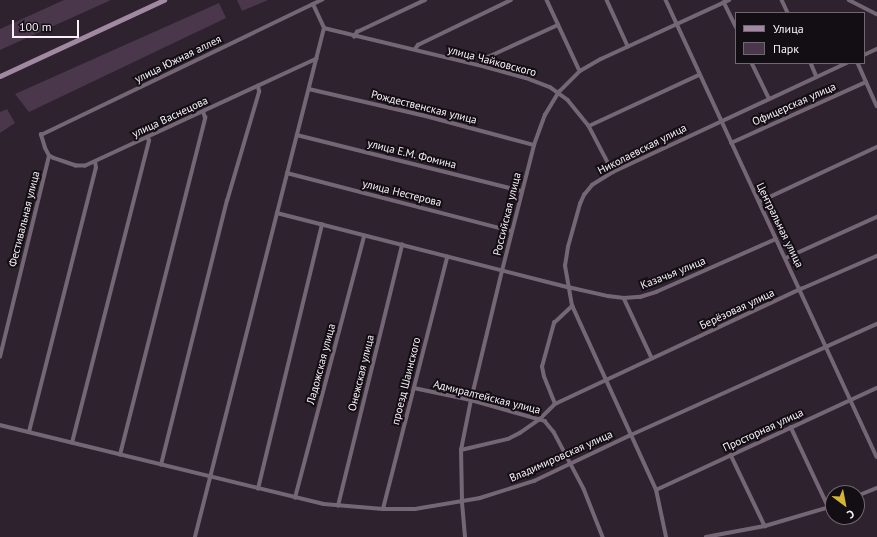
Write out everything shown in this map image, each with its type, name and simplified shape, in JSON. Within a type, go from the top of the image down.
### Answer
[{"type":"main road","points":[[0,76],[164,0]]},
{"type":"street","name":"улица Южная аллея","points":[[49,156],[41,135],[322,0]]},
{"type":"street","points":[[354,36],[357,32],[425,0]]},
{"type":"street","points":[[415,49],[418,45],[511,0]]},
{"type":"street","points":[[547,0],[580,72]]},
{"type":"street","points":[[607,0],[628,46]]},
{"type":"street","name":"Центральная улица","points":[[666,0],[699,75],[801,289],[877,457]]},
{"type":"street","name":"Российская улица","points":[[465,537],[462,502],[461,450],[471,400],[512,230],[534,145],[545,115],[559,92],[580,72],[601,59],[728,0]]},
{"type":"street","points":[[782,0],[788,12]]},
{"type":"street","points":[[849,0],[877,14]]},
{"type":"street","points":[[724,2],[735,25]]},
{"type":"street","points":[[195,537],[324,28],[313,4]]},
{"type":"street","points":[[486,68],[488,57],[558,25]]},
{"type":"street","name":"улица Чайковского","points":[[324,28],[415,49],[526,78],[559,92],[568,100],[589,126],[613,172]]},
{"type":"street","points":[[865,55],[877,49]]},
{"type":"street","name":"улица Васнецова","points":[[49,156],[76,166],[95,162],[317,59]]},
{"type":"street","points":[[752,64],[769,98]]},
{"type":"street","points":[[811,64],[817,76]]},
{"type":"street","name":"Николаевская улица","points":[[666,537],[656,490],[572,306],[565,266],[568,247],[580,204],[584,195],[592,184],[613,172],[720,120],[845,64]]},
{"type":"street","points":[[858,64],[877,106]]},
{"type":"street","points":[[589,126],[699,75]]},
{"type":"street","name":"Офицерская улица","points":[[731,143],[866,82]]},
{"type":"street","points":[[161,465],[227,201],[259,92],[258,86]]},
{"type":"street","name":"Рождественская улица","points":[[309,89],[422,115],[534,145]]},
{"type":"street","points":[[120,455],[205,118],[202,112]]},
{"type":"street","name":"улица Е.М. Фомина","points":[[297,135],[522,191]]},
{"type":"street","points":[[72,443],[149,141],[147,137]]},
{"type":"street","points":[[759,202],[877,147]]},
{"type":"street","name":"Фестивальная улица","points":[[0,357],[49,156]]},
{"type":"street","points":[[29,432],[96,168],[95,162]]},
{"type":"street","name":"улица Нестерова","points":[[287,173],[512,230]]},
{"type":"street","points":[[278,213],[502,271]]},
{"type":"street","points":[[786,258],[877,217]]},
{"type":"street","points":[[258,489],[322,225]]},
{"type":"street","name":"Ладожская улица","points":[[295,498],[364,236]]},
{"type":"street","name":"Казачья улица","points":[[502,271],[608,296],[624,298],[640,297],[656,292],[776,239]]},
{"type":"street","name":"Онежская улица","points":[[338,506],[402,245]]},
{"type":"street","name":"Берёзовая улица","points":[[555,404],[801,289],[877,256]]},
{"type":"street","name":"проезд Шаинского","points":[[383,510],[447,257]]},
{"type":"street","points":[[624,298],[652,358]]},
{"type":"street","points":[[461,450],[508,439],[540,419],[555,404],[544,378],[542,367],[554,323],[572,306]]},
{"type":"street","name":"Владимировская улица","points":[[0,425],[295,498],[338,506],[383,510],[415,509],[462,502],[515,488],[534,481],[571,462],[877,324]]},
{"type":"street","name":"Адмиралтейская улица","points":[[414,388],[471,400],[540,419],[548,424],[571,462],[595,512],[603,537]]},
{"type":"street","name":"Просторная улица","points":[[656,490],[877,388]]},
{"type":"street","points":[[791,427],[825,495]]},
{"type":"street","points":[[731,455],[765,526]]},
{"type":"street","points":[[865,493],[877,488]]},
{"type":"street","points":[[706,537],[765,526],[825,509]]},
{"type":"green space","points":[[64,0],[111,0],[0,50],[0,29]]},
{"type":"green space","points":[[237,0],[268,0],[242,11]]},
{"type":"green space","points":[[219,3],[226,18],[29,112],[15,94]]},
{"type":"green space","points":[[7,109],[15,123],[0,133],[0,112]]}]
